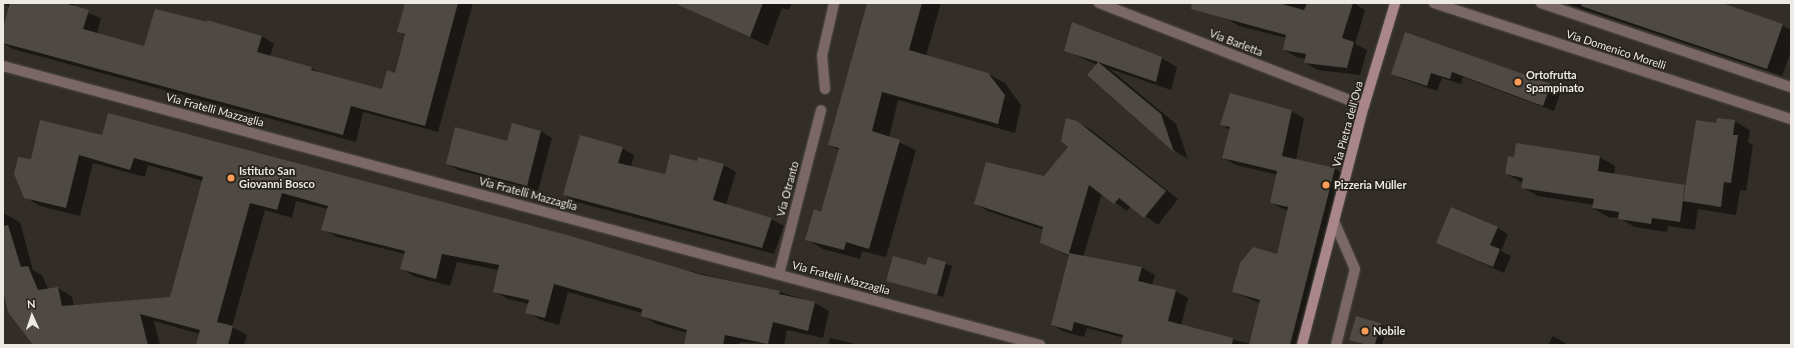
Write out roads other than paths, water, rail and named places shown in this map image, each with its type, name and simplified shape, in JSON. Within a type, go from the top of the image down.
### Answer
[{"type":"main road","name":"Via Pietra dell'Ova","points":[[1302,345],[1364,106],[1396,3]]},
{"type":"street","points":[[825,89],[822,56],[834,3]]},
{"type":"street","name":"Via Barletta","points":[[1099,3],[1364,106]]},
{"type":"street","name":"Via Domenico Morelli","points":[[1434,3],[1791,119]]},
{"type":"street","points":[[1541,3],[1791,88]]},
{"type":"street","name":"Via Fratelli Mazzaglia","points":[[5,69],[779,274],[1040,345]]},
{"type":"street","name":"Via Otranto","points":[[779,274],[821,110]]},
{"type":"street","points":[[1334,222],[1355,269],[1336,345]]},
{"type":"place","name":"Ortofrutta Spampinato","points":[[1518,82]]},
{"type":"place","name":"Istituto San Giovanni Bosco","points":[[231,178]]},
{"type":"place","name":"Pizzeria Müller","points":[[1326,185]]},
{"type":"place","name":"Nobile","points":[[1365,331]]}]
